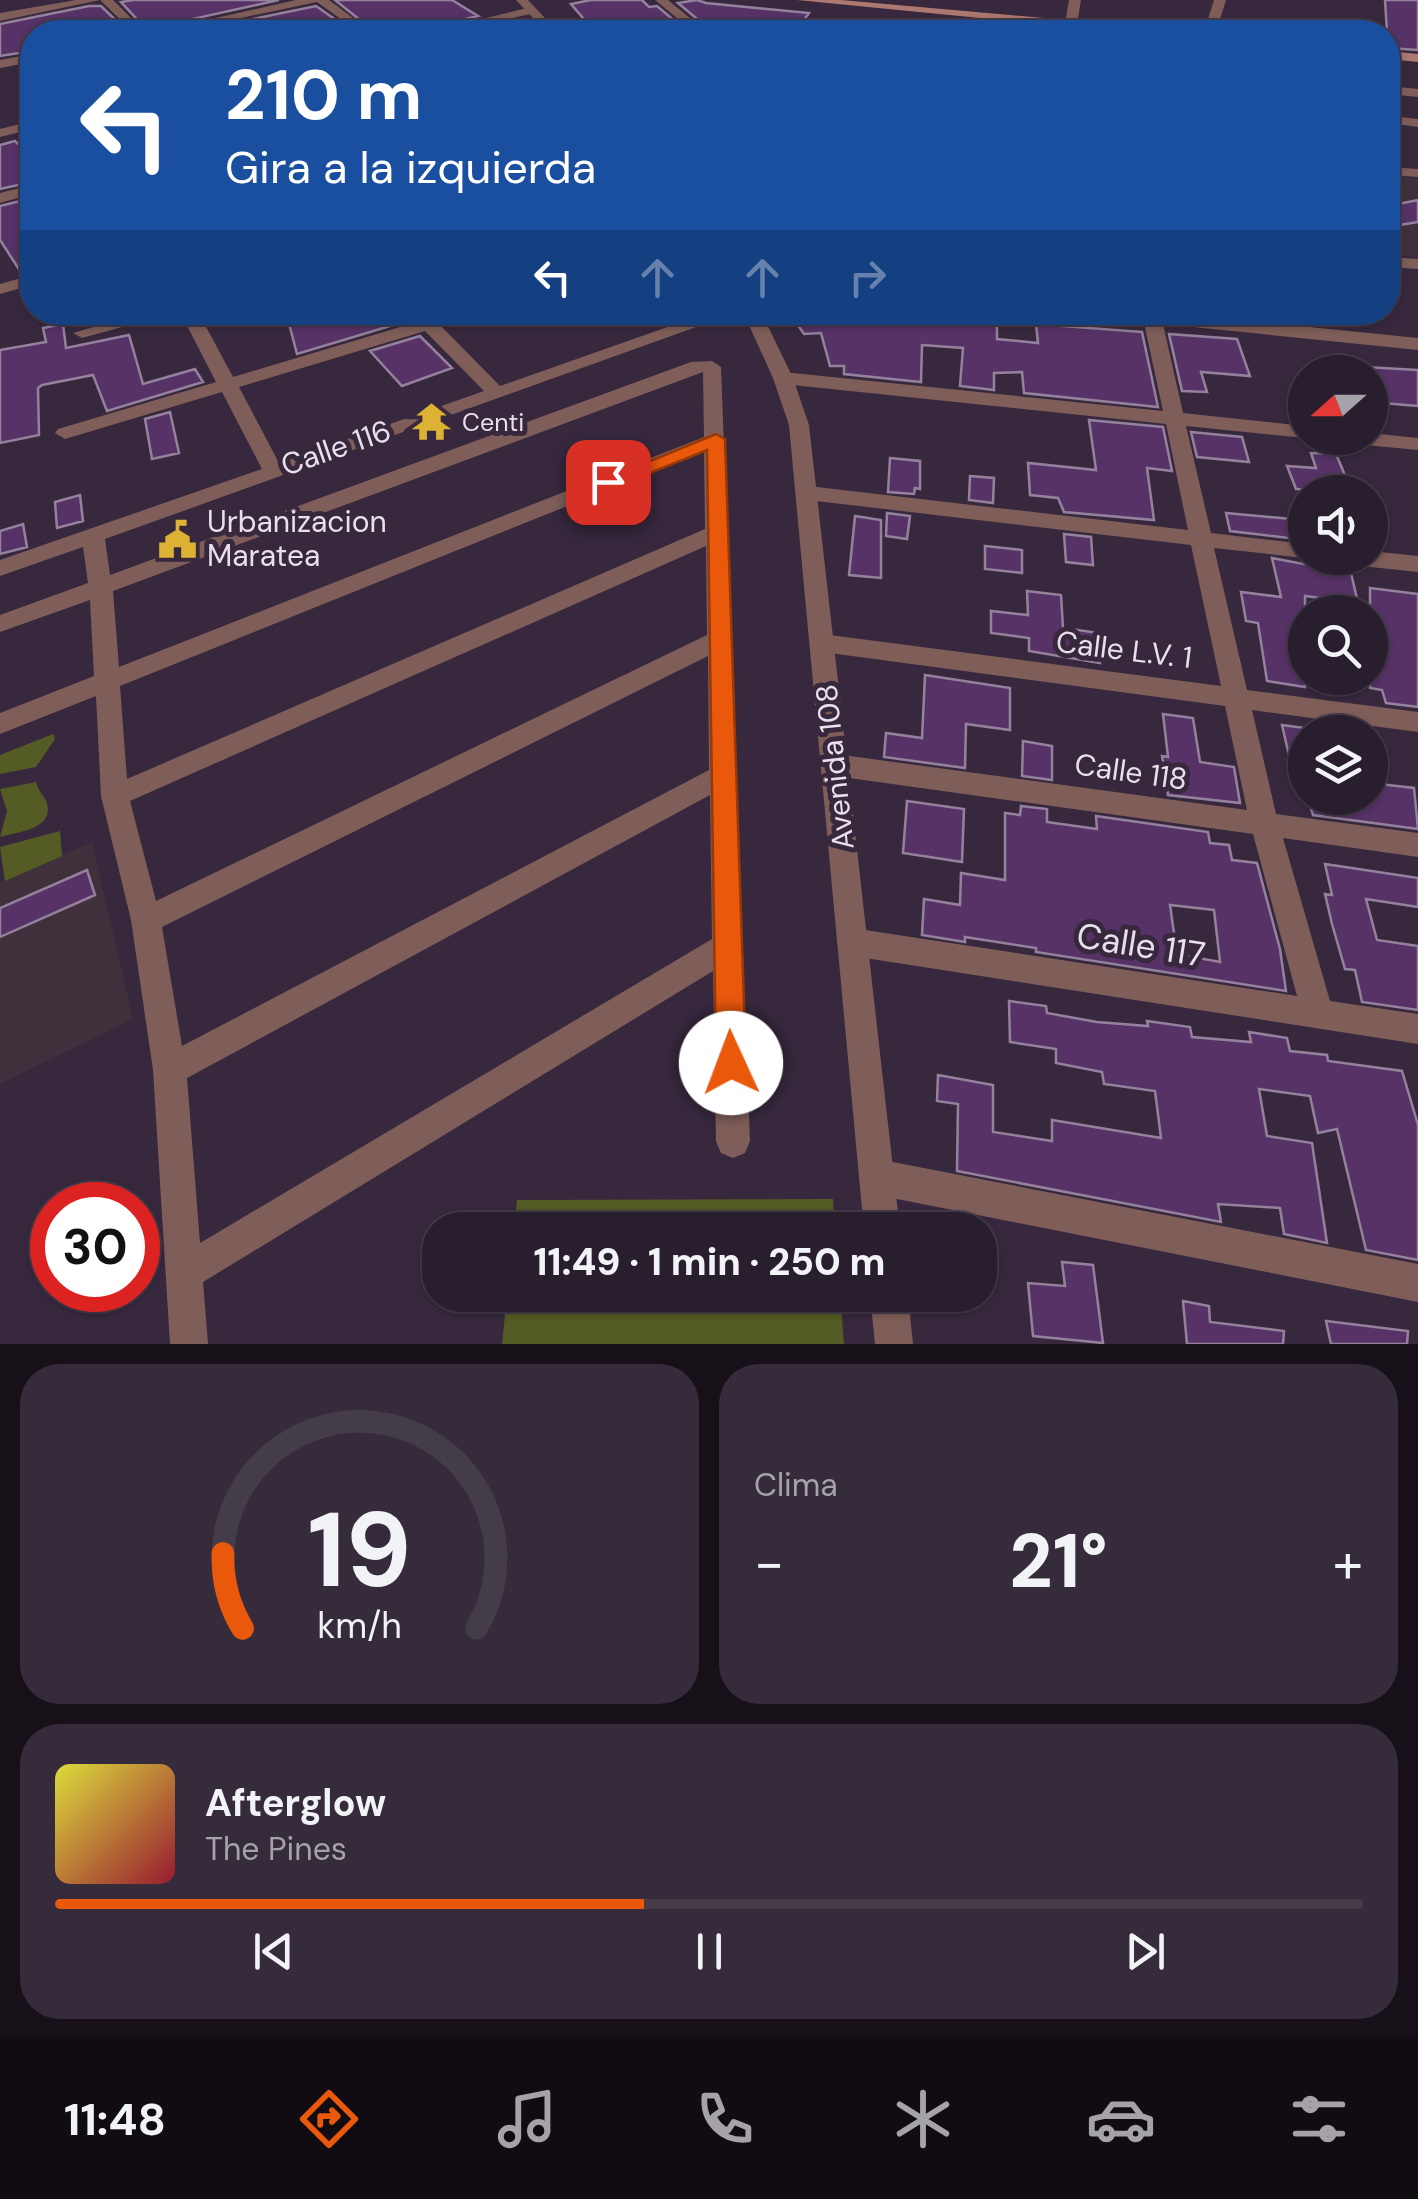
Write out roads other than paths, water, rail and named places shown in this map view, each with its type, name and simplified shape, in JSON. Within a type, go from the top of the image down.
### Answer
[{"type":"main road","points":[[803,0],[1023,20]]},
{"type":"street","points":[[0,17],[95,0]]},
{"type":"street","points":[[106,0],[127,20]]},
{"type":"street","points":[[216,20],[313,0]]},
{"type":"street","points":[[321,0],[349,20]]},
{"type":"street","points":[[661,0],[686,20]]},
{"type":"street","points":[[475,20],[526,5]]},
{"type":"street","points":[[1401,121],[1418,123]]},
{"type":"street","points":[[82,333],[115,325]]},
{"type":"street","points":[[196,325],[273,470]]},
{"type":"street","points":[[65,433],[402,325]]},
{"type":"street","points":[[430,325],[496,392]]},
{"type":"street","name":"Calle 116","points":[[0,568],[691,325]]},
{"type":"street","name":"Avenida 108","points":[[758,325],[784,378],[800,425],[880,1212]]},
{"type":"street","points":[[1154,325],[1264,822],[1317,1012]]},
{"type":"street","points":[[1238,325],[1418,344]]},
{"type":"street","points":[[0,624],[698,366],[714,370],[734,1141]]},
{"type":"street","points":[[784,378],[1288,430]]},
{"type":"street","points":[[0,724],[716,439]]},
{"type":"street","points":[[1388,441],[1418,444]]},
{"type":"street","points":[[808,493],[1288,549]]},
{"type":"street","points":[[115,796],[717,532]]},
{"type":"street","points":[[93,536],[101,588],[115,796],[146,920],[170,1070],[189,1344]]},
{"type":"street","points":[[1388,561],[1418,564]]},
{"type":"street","points":[[146,920],[719,640]]},
{"type":"street","name":"Calle L.V. 1","points":[[822,643],[1418,722]]},
{"type":"street","name":"Calle 118","points":[[835,765],[1418,845]]},
{"type":"street","points":[[170,1070],[722,776]]},
{"type":"street","name":"Calle 117","points":[[852,942],[1418,1029]]},
{"type":"street","points":[[184,1273],[727,946]]},
{"type":"street","points":[[877,1177],[1418,1283]]},
{"type":"street","points":[[891,1312],[894,1344]]},
{"type":"place","name":"Centi","points":[[432,422]]},
{"type":"place","name":"Urbanizacion Maratea","points":[[177,539]]}]
